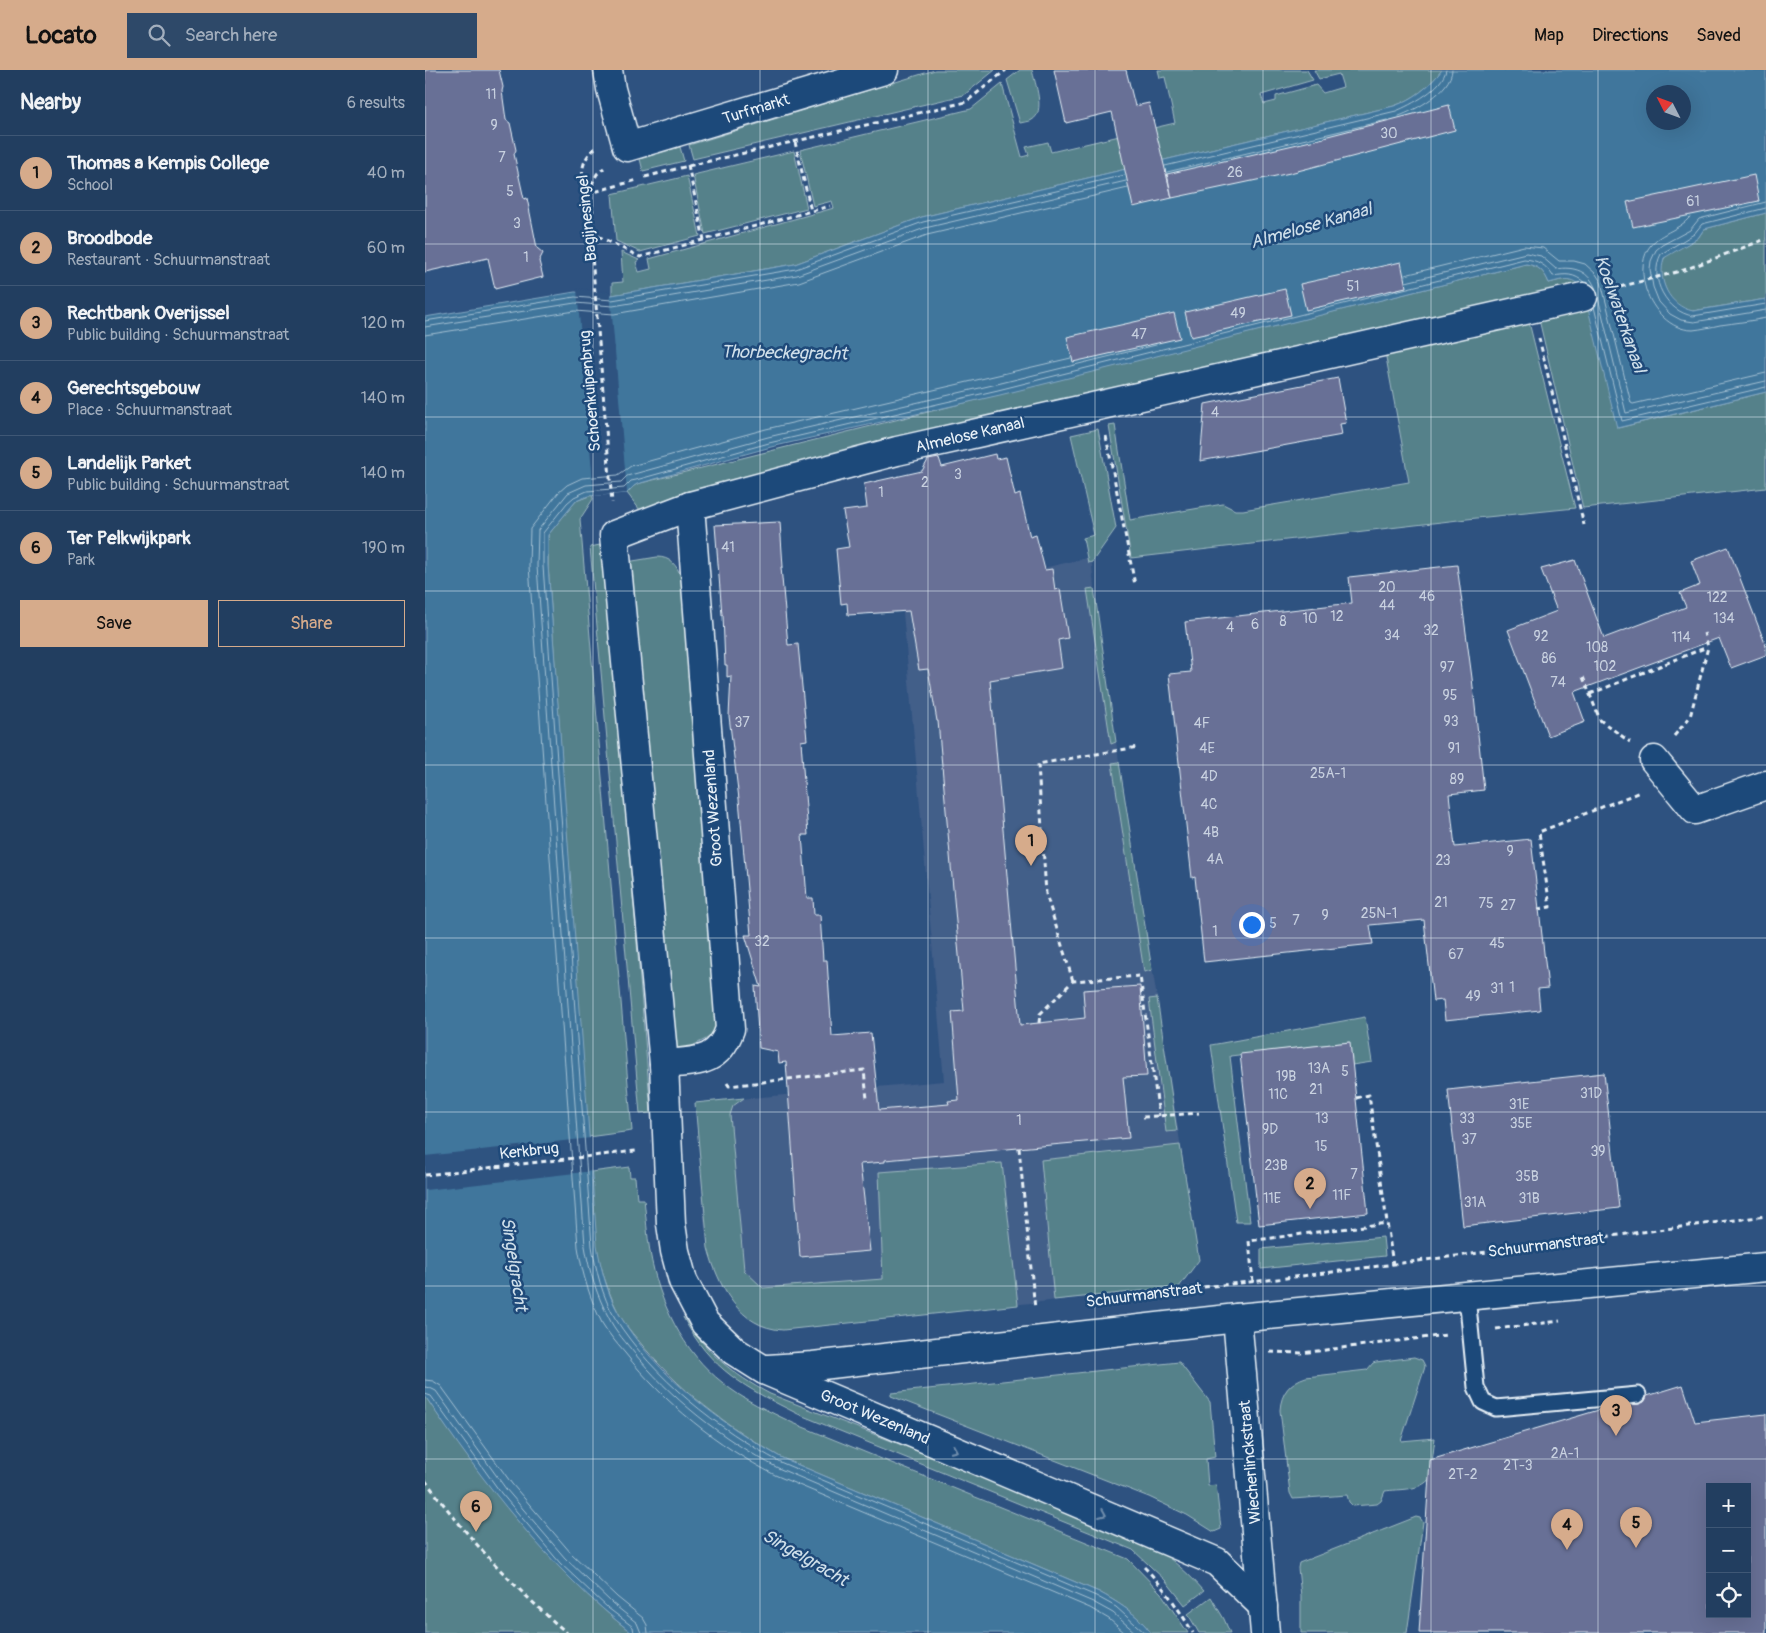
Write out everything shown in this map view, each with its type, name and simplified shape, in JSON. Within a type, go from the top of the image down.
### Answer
[{"type":"street","points":[[608,70],[611,89],[627,147]]},
{"type":"street","name":"Turfmarkt","points":[[627,147],[884,70]]},
{"type":"street","name":"Almelose Kanaal","points":[[613,535],[690,506],[897,451],[1583,297]]},
{"type":"street","name":"Groot Wezenland","points":[[690,506],[730,1029],[726,1040],[708,1058],[704,1059]]},
{"type":"street","name":"Groot Wezenland","points":[[613,535],[664,1064],[671,1224],[675,1251],[683,1281],[705,1323],[734,1351],[764,1370],[1217,1562],[1263,1606]]},
{"type":"street","points":[[1654,760],[1695,810],[1766,785]]},
{"type":"street","points":[[664,1064],[704,1059]]},
{"type":"street","name":"Schuurmanstraat","points":[[764,1370],[1237,1318],[1766,1267]]},
{"type":"street","name":"Wiecherlinckstraat","points":[[1237,1318],[1263,1606]]},
{"type":"street","points":[[1263,1606],[1265,1633]]},
{"type":"lane","points":[[1467,1296],[1476,1387],[1483,1402],[1496,1408],[1638,1395]]},
{"type":"path","points":[[587,194],[688,166],[966,102],[1006,70]]},
{"type":"path","points":[[677,132],[688,166],[704,240]]},
{"type":"path","points":[[795,142],[811,211]]},
{"type":"path","name":"Bagijnesingel","points":[[593,285],[587,194],[583,183],[582,168],[589,154],[595,148],[604,145],[627,147]]},
{"type":"path","points":[[589,231],[640,257],[830,206]]},
{"type":"path","points":[[1583,297],[1664,276],[1766,239]]},
{"type":"path","name":"Schoenkuipenbrug","points":[[593,285],[611,494]]},
{"type":"path","points":[[1532,308],[1583,525]]},
{"type":"path","points":[[1101,406],[1135,585]]},
{"type":"path","points":[[1583,677],[1600,720],[1654,760],[1689,717],[1708,647],[1704,633]]},
{"type":"path","points":[[1590,694],[1708,647]]},
{"type":"path","points":[[1073,981],[1045,894],[1038,764],[1139,747]]},
{"type":"path","points":[[1538,909],[1549,907],[1539,832],[1671,780]]},
{"type":"path","points":[[1039,1023],[1040,1014],[1073,981],[1141,976],[1159,1116]]},
{"type":"path","points":[[704,1059],[729,1086],[864,1070],[867,1099]]},
{"type":"path","points":[[1356,1098],[1369,1095],[1393,1265]]},
{"type":"path","points":[[1143,1117],[1199,1113]]},
{"type":"path","points":[[1019,1148],[1035,1309]]},
{"type":"path","name":"Kerkbrug","points":[[425,1175],[637,1151]]},
{"type":"path","name":"Schuurmanstraat","points":[[1176,1290],[1393,1265],[1766,1216]]},
{"type":"path","points":[[1253,1282],[1249,1241],[1387,1223]]},
{"type":"path","points":[[1025,1310],[1045,1308]]},
{"type":"path","points":[[1240,1352],[1301,1352],[1567,1320]]},
{"type":"path","points":[[425,1480],[453,1518],[498,1568],[567,1633]]},
{"type":"shaded area","points":[[1091,557],[1116,742],[1199,1260],[1179,1287],[783,1330],[762,1327],[737,1307],[725,1292],[712,1264],[704,1220],[695,1103],[944,1081],[902,601]]},
{"type":"green space","points":[[935,70],[995,70],[964,95],[693,159],[689,145]]},
{"type":"green space","points":[[1020,70],[1032,70],[1039,104],[1036,116],[1031,121],[1020,123],[1007,80]]},
{"type":"green space","points":[[1158,70],[1307,70],[1313,80],[1261,95],[1264,104],[1276,101],[1276,96],[1316,85],[1323,93],[1343,87],[1339,74],[1319,79],[1314,70],[1442,70],[1421,92],[1394,106],[922,217],[795,264],[612,295],[612,283],[623,282],[621,252],[639,260],[636,262],[639,272],[651,269],[649,259],[834,208],[832,201],[813,206],[800,150],[971,109],[1002,84],[1022,157],[1029,155],[1026,147],[1048,142],[1051,152],[1175,123],[1165,77],[1160,78]]},
{"type":"green space","points":[[680,147],[684,161],[643,171],[640,159]]},
{"type":"green space","points":[[794,151],[807,208],[705,234],[693,175]]},
{"type":"green space","points":[[687,176],[700,236],[640,252],[616,241],[612,194]]},
{"type":"green space","points":[[1766,213],[1766,299],[1692,311],[1677,305],[1665,288],[1663,280],[1662,266],[1668,254],[1698,238],[1704,229]]},
{"type":"green space","points":[[1526,264],[1541,270],[1549,283],[1567,279],[1575,281],[1583,287],[1069,403],[1067,397],[1050,401],[1050,407],[643,514],[627,493],[637,484]]},
{"type":"green space","points":[[1589,305],[1618,428],[1766,392],[1766,488],[1583,508],[1538,315]]},
{"type":"green space","points":[[1528,318],[1575,508],[1131,558],[1109,426],[1115,425],[1130,520],[1223,504],[1235,510],[1243,510],[1409,482],[1385,352]]},
{"type":"green space","points":[[1098,429],[1116,528],[1092,562],[1088,563],[1083,538],[1094,535],[1071,435]]},
{"type":"green space","points":[[592,495],[593,499],[580,519],[632,1131],[588,1137],[548,565],[548,535],[576,501]]},
{"type":"green space","points":[[600,545],[612,640],[651,1113],[640,1114],[590,547]]},
{"type":"green space","points":[[657,557],[666,558],[672,562],[681,577],[719,1027],[712,1036],[678,1053],[671,1053],[627,562]]},
{"type":"green space","points":[[1094,588],[1116,742],[1111,744],[1087,589]]},
{"type":"green space","points":[[1119,762],[1152,970],[1144,972],[1112,763]]},
{"type":"green space","points":[[1157,998],[1177,1131],[1166,1132],[1149,999]]},
{"type":"green space","points":[[1365,1017],[1372,1062],[1352,1065],[1349,1042],[1230,1056],[1250,1222],[1236,1222],[1211,1045]]},
{"type":"green space","points":[[744,1098],[733,1106],[730,1115],[744,1270],[763,1288],[883,1279],[879,1172],[1002,1163],[1018,1305],[783,1330],[754,1322],[733,1302],[725,1290],[712,1262],[708,1248],[695,1103]]},
{"type":"green space","points":[[1180,1145],[1199,1260],[1179,1287],[1054,1300],[1041,1160]]},
{"type":"green space","points":[[629,1167],[630,1177],[635,1177],[637,1199],[644,1199],[650,1252],[659,1289],[666,1307],[684,1341],[708,1370],[723,1383],[748,1400],[793,1423],[1128,1559],[1161,1593],[1188,1633],[1151,1633],[1134,1614],[1099,1592],[782,1458],[723,1420],[686,1391],[653,1358],[622,1319],[604,1278],[598,1255],[594,1232],[591,1172]]},
{"type":"green space","points":[[1383,1237],[1385,1256],[1261,1269],[1261,1249]]},
{"type":"green space","points":[[683,1317],[701,1341],[721,1362],[744,1379],[770,1394],[1132,1534],[1153,1546],[1171,1560],[1204,1591],[1185,1605],[1166,1581],[1133,1550],[779,1405],[731,1376],[705,1351]]},
{"type":"green space","points":[[1414,1357],[1422,1360],[1425,1366],[1401,1441],[1435,1438],[1430,1478],[1415,1487],[1385,1491],[1381,1501],[1377,1504],[1353,1506],[1349,1502],[1347,1495],[1293,1499],[1290,1493],[1280,1410],[1282,1398],[1287,1389],[1295,1382],[1306,1377],[1367,1370],[1376,1362]]},
{"type":"green space","points":[[1179,1362],[1210,1402],[1215,1457],[1206,1459],[1208,1486],[1216,1485],[1221,1529],[1214,1532],[1187,1515],[1149,1497],[891,1396],[891,1393]]},
{"type":"green space","points":[[425,1396],[470,1460],[519,1523],[573,1581],[632,1633],[425,1633]]},
{"type":"green space","points":[[1416,1517],[1420,1518],[1423,1522],[1407,1633],[1301,1633],[1299,1563]]},
{"type":"green space","points":[[1211,1597],[1230,1633],[1199,1633],[1188,1614]]},
{"type":"water","points":[[1442,70],[1766,70],[1766,213],[1704,229],[1698,238],[1664,258],[1662,275],[1671,298],[1677,304],[1693,311],[1766,299],[1766,392],[1617,428],[1583,288],[1571,280],[1559,280],[1549,283],[1541,270],[1526,264],[1000,395],[771,447],[637,484],[627,493],[588,496],[576,501],[548,535],[548,565],[597,1245],[605,1281],[619,1314],[651,1357],[670,1377],[714,1414],[759,1445],[782,1458],[1099,1592],[1134,1614],[1151,1633],[632,1633],[602,1608],[545,1553],[494,1492],[425,1396],[425,317],[575,292],[612,295],[795,264],[922,217],[1394,106],[1415,96]]},
{"type":"pier","points":[[577,289],[610,292],[627,493],[594,496]]},
{"type":"pier","points":[[591,1138],[593,1171],[425,1190],[425,1156]]},
{"type":"building","points":[[425,70],[499,70],[503,87],[506,120],[510,123],[516,150],[514,154],[524,199],[527,198],[537,248],[543,253],[539,261],[543,277],[495,289],[488,258],[425,272]]},
{"type":"building","points":[[1054,70],[1126,70],[1135,106],[1149,103],[1172,198],[1133,207],[1112,112],[1066,123]]},
{"type":"building","points":[[1449,105],[1455,130],[1290,173],[1172,198],[1167,174],[1324,138]]},
{"type":"building","points":[[1754,175],[1759,201],[1633,227],[1627,202]]},
{"type":"building","points":[[1401,262],[1406,287],[1306,310],[1300,284]]},
{"type":"building","points":[[1285,289],[1291,315],[1191,337],[1185,312]]},
{"type":"building","points":[[1174,313],[1180,338],[1073,362],[1067,337]]},
{"type":"building","points":[[1338,378],[1346,423],[1340,424],[1342,435],[1200,461],[1205,404]]},
{"type":"building","points":[[995,454],[996,459],[1006,457],[1015,496],[1020,494],[1030,537],[1036,535],[1045,570],[1052,569],[1055,590],[1060,589],[1068,638],[1058,640],[1062,668],[990,680],[1020,1025],[1085,1018],[1083,990],[1140,986],[1147,1076],[1123,1077],[1129,1138],[885,1160],[885,1162],[860,1164],[870,1251],[800,1257],[786,1062],[779,1063],[778,1052],[759,1048],[755,986],[761,987],[745,935],[751,935],[739,799],[729,716],[731,676],[727,677],[727,665],[725,665],[723,615],[715,525],[780,522],[783,567],[781,567],[788,645],[798,644],[807,740],[801,741],[808,835],[802,835],[807,898],[813,898],[814,915],[820,915],[823,960],[827,960],[832,1036],[871,1033],[879,1110],[949,1104],[948,1101],[959,1100],[952,1012],[964,1011],[938,721],[928,669],[919,670],[909,611],[848,615],[847,603],[841,604],[836,549],[849,547],[843,511],[867,508],[864,484],[922,471],[928,460],[939,458],[942,467]]},
{"type":"building","points":[[1728,547],[1766,646],[1766,655],[1731,668],[1719,638],[1574,692],[1585,722],[1548,736],[1508,630],[1557,611],[1541,569],[1575,560],[1604,638],[1686,607],[1680,593],[1700,585],[1691,561]]},
{"type":"building","points":[[1457,565],[1484,790],[1449,794],[1455,847],[1531,839],[1548,988],[1538,989],[1540,1010],[1445,1020],[1443,1000],[1433,1001],[1424,920],[1370,925],[1373,944],[1204,962],[1195,877],[1192,878],[1169,674],[1191,672],[1185,622],[1352,603],[1349,577]]},
{"type":"building","points":[[1350,1042],[1368,1213],[1259,1225],[1240,1054]]},
{"type":"building","points":[[1604,1073],[1619,1208],[1463,1226],[1448,1090]]},
{"type":"building","points":[[1683,1385],[1695,1422],[1766,1414],[1766,1633],[1419,1633],[1430,1460],[1609,1407],[1644,1402],[1647,1396]]},
{"type":"place","name":"Thomas a Kempis College","points":[[1031,866]]},
{"type":"place","name":"Broodbode","points":[[1310,1209]]},
{"type":"place","name":"Rechtbank Overijssel","points":[[1616,1436]]},
{"type":"place","name":"Ter Pelkwijkpark","points":[[476,1532]]},
{"type":"place","name":"Landelijk Parket","points":[[1636,1548]]},
{"type":"place","name":"Gerechtsgebouw","points":[[1567,1550]]},
{"type":"water label","name":"Koelwaterkanaal","points":[[1620,314]]},
{"type":"water label","name":"Thorbeckegracht","points":[[784,353]]},
{"type":"water label","name":"Singelgracht","points":[[514,1264]]},
{"type":"water label","name":"Singelgracht","points":[[805,1558]]}]
